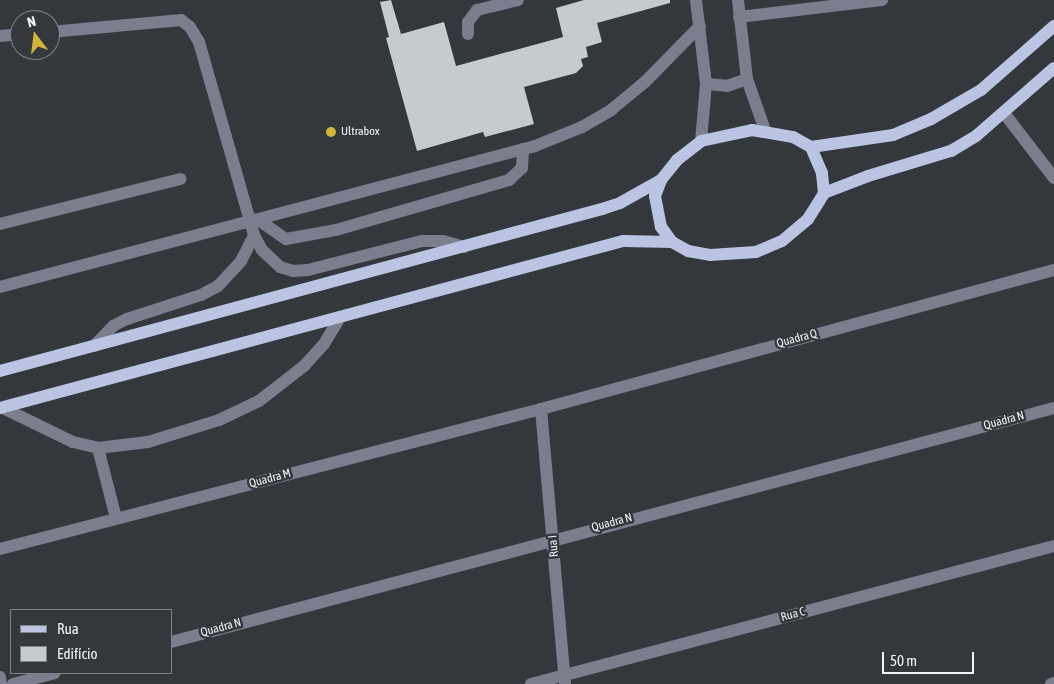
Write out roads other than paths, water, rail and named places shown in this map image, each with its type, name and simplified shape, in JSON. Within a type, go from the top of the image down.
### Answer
[{"type":"main road","points":[[1054,26],[981,90],[931,119],[893,135],[811,147],[793,137],[765,130],[738,131],[701,141],[677,160],[661,180],[655,196],[656,211],[661,227],[672,242],[688,251],[710,255],[756,252],[782,241],[808,219],[824,193],[868,176],[951,151],[976,136],[1054,68]]},
{"type":"main road","points":[[811,147],[822,173],[824,193]]},
{"type":"main road","points":[[0,371],[464,247],[620,203],[661,180]]},
{"type":"main road","points":[[1,408],[623,241],[672,242]]},
{"type":"street","points":[[468,34],[468,22],[477,10],[518,0]]},
{"type":"street","points":[[696,0],[706,84],[701,141]]},
{"type":"street","points":[[738,0],[747,79],[765,130]]},
{"type":"street","points":[[739,18],[874,0]]},
{"type":"street","points":[[60,31],[181,20],[190,27],[199,42],[255,227],[270,260],[293,271],[422,241],[443,241],[464,247]]},
{"type":"street","points":[[0,287],[255,227],[523,150],[582,126],[611,110],[646,81],[700,26]]},
{"type":"street","points":[[706,84],[727,86],[747,79]]},
{"type":"street","points":[[1004,113],[1054,178]]},
{"type":"street","points":[[255,227],[286,239],[336,230],[509,180],[522,168],[523,150]]},
{"type":"street","points":[[0,224],[180,179]]},
{"type":"street","points":[[94,346],[113,326],[126,319],[201,295],[218,286],[240,261],[255,227]]},
{"type":"street","name":"Quadra Q","points":[[541,408],[1054,270]]},
{"type":"street","points":[[1,408],[73,442],[98,448],[124,447],[190,430],[259,401],[304,366],[324,344],[340,317]]},
{"type":"street","name":"Quadra M","points":[[0,549],[541,408]]},
{"type":"street","name":"Rua I","points":[[541,408],[564,680]]},
{"type":"street","name":"Quadra N","points":[[172,642],[553,539],[1054,408]]},
{"type":"street","points":[[98,448],[116,518]]},
{"type":"street","name":"Rua C","points":[[531,684],[564,680],[1054,546]]},
{"type":"street","points":[[14,684],[51,674]]},
{"type":"street","points":[[0,676],[0,684]]},
{"type":"place","name":"Ultrabox","points":[[331,132]]}]
